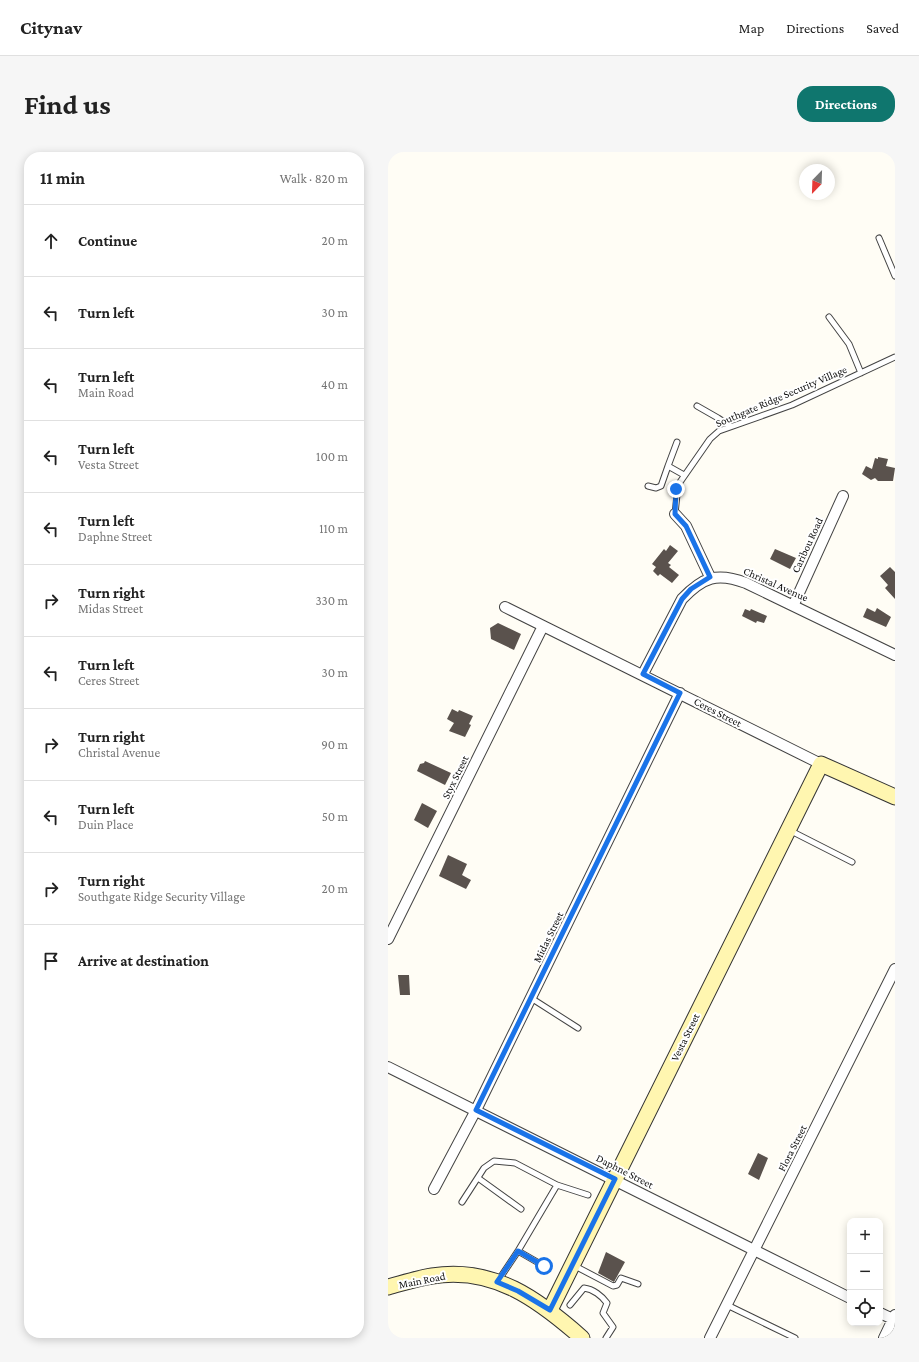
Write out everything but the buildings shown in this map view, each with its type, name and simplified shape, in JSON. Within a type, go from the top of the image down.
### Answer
[{"type":"street","name":"Caribou Road","points":[[794,604],[843,496]]},
{"type":"street","points":[[643,674],[682,599],[691,589],[710,577],[686,526],[675,514]]},
{"type":"street","name":"Christal Avenue","points":[[710,577],[737,579],[794,604],[895,655]]},
{"type":"street","name":"Ceres Street","points":[[505,607],[643,674],[821,764],[895,797]]},
{"type":"street","name":"Styx Street","points":[[388,939],[543,626]]},
{"type":"street","name":"Midas Street","points":[[434,1189],[476,1110],[680,693]]},
{"type":"street","name":"Vesta Street","points":[[550,1310],[821,764]]},
{"type":"street","name":"Flora Street","points":[[710,1338],[895,969]]},
{"type":"street","name":"Daphne Street","points":[[388,1067],[615,1179],[847,1296]]},
{"type":"street","name":"Main Road","points":[[388,1287],[432,1276],[453,1274],[474,1276],[497,1282],[518,1291],[550,1310],[582,1338]]},
{"type":"street","points":[[883,1314],[894,1318],[884,1338]]},
{"type":"lane","points":[[879,238],[895,276]]},
{"type":"lane","points":[[829,317],[849,344],[861,373]]},
{"type":"lane","name":"Southgate Ridge Security Village","points":[[675,514],[676,489],[684,475],[710,439],[719,431],[730,426],[746,423],[792,405],[895,357]]},
{"type":"lane","points":[[697,406],[730,426]]},
{"type":"lane","points":[[648,486],[656,488],[661,486],[677,442]]},
{"type":"lane","points":[[668,466],[684,475]]},
{"type":"lane","points":[[788,830],[852,862]]},
{"type":"lane","points":[[531,998],[578,1028]]},
{"type":"lane","points":[[462,1202],[489,1164],[503,1161],[527,1168],[557,1185],[588,1195]]},
{"type":"lane","points":[[478,1178],[521,1209]]},
{"type":"lane","points":[[497,1282],[518,1251],[557,1185]]},
{"type":"lane","points":[[518,1251],[544,1266]]},
{"type":"lane","points":[[572,1264],[613,1286],[616,1286],[622,1278],[638,1284]]},
{"type":"lane","points":[[570,1305],[584,1288],[594,1292],[607,1302],[603,1313],[613,1328],[606,1338]]},
{"type":"lane","points":[[727,1305],[795,1338]]},
{"type":"route","points":[[544,1266],[518,1251],[497,1282],[518,1291],[550,1310],[615,1179],[476,1110],[680,693],[643,674],[667,624],[682,599],[691,589],[710,577],[686,526],[675,514],[676,489]]}]
